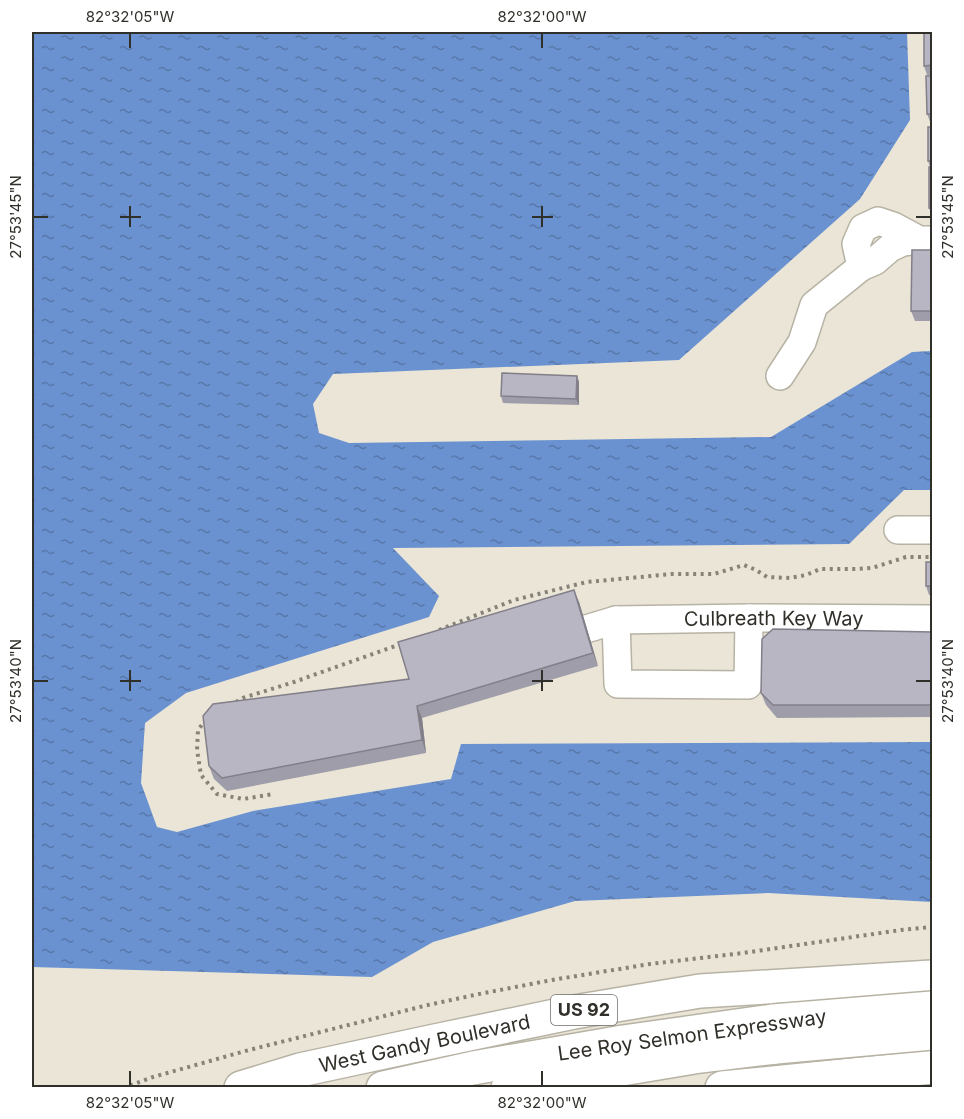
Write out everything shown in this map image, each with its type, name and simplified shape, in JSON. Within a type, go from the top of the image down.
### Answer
[{"type":"main road","name":"West Gandy Boulevard","points":[[242,1088],[300,1070],[446,1039],[574,1012],[700,991],[933,977]]},
{"type":"main road","points":[[933,983],[920,990],[906,1004],[899,1026],[903,1041],[915,1051],[933,1060]]},
{"type":"main road","name":"Lee Roy Selmon Expressway","points":[[508,1088],[700,1056],[774,1034],[933,1008]]},
{"type":"main road","name":"Lee Roy Selmon Expressway","points":[[383,1088],[473,1068],[623,1042],[774,1034],[933,1034]]},
{"type":"main road","points":[[722,1088],[933,1067]]},
{"type":"street","points":[[780,376],[802,342],[814,304],[861,267],[875,261],[890,248],[903,242],[926,240]]},
{"type":"street","points":[[898,530],[933,530]]},
{"type":"street","points":[[616,620],[618,684],[748,685],[749,618]]},
{"type":"street","name":"Culbreath Key Way","points":[[586,628],[616,620],[933,619]]},
{"type":"path","points":[[433,632],[514,600],[587,582],[672,574],[714,574],[744,566],[767,577],[790,578],[820,569],[872,568],[906,557],[933,557]]},
{"type":"path","points":[[234,703],[403,643]]},
{"type":"path","points":[[208,717],[198,730],[197,750],[201,775],[217,794],[243,799],[274,794]]},
{"type":"water","points":[[32,32],[907,32],[910,120],[860,199],[679,360],[333,374],[313,404],[319,433],[349,443],[771,437],[912,352],[932,351],[932,490],[904,490],[849,544],[393,548],[439,596],[429,617],[186,693],[145,723],[141,783],[157,827],[177,832],[253,811],[451,779],[461,744],[932,742],[932,902],[768,893],[575,901],[433,942],[372,977],[32,967]]},
{"type":"building","points":[[924,32],[933,32],[933,65],[924,66]]},
{"type":"building","points":[[926,76],[933,76],[933,114],[927,114]]},
{"type":"building","points":[[928,127],[933,127],[933,161],[928,161]]},
{"type":"building","points":[[929,167],[933,167],[933,208],[929,208]]},
{"type":"building","points":[[912,250],[933,250],[933,311],[911,311]]},
{"type":"building","points":[[502,373],[577,376],[576,399],[501,396]]},
{"type":"building","points":[[926,562],[933,562],[933,586],[926,586]]},
{"type":"building","points":[[574,590],[593,653],[417,706],[422,740],[222,778],[209,766],[203,716],[213,704],[409,679],[398,642]]},
{"type":"building","points":[[773,629],[933,632],[933,705],[773,705],[761,693],[762,639]]}]
